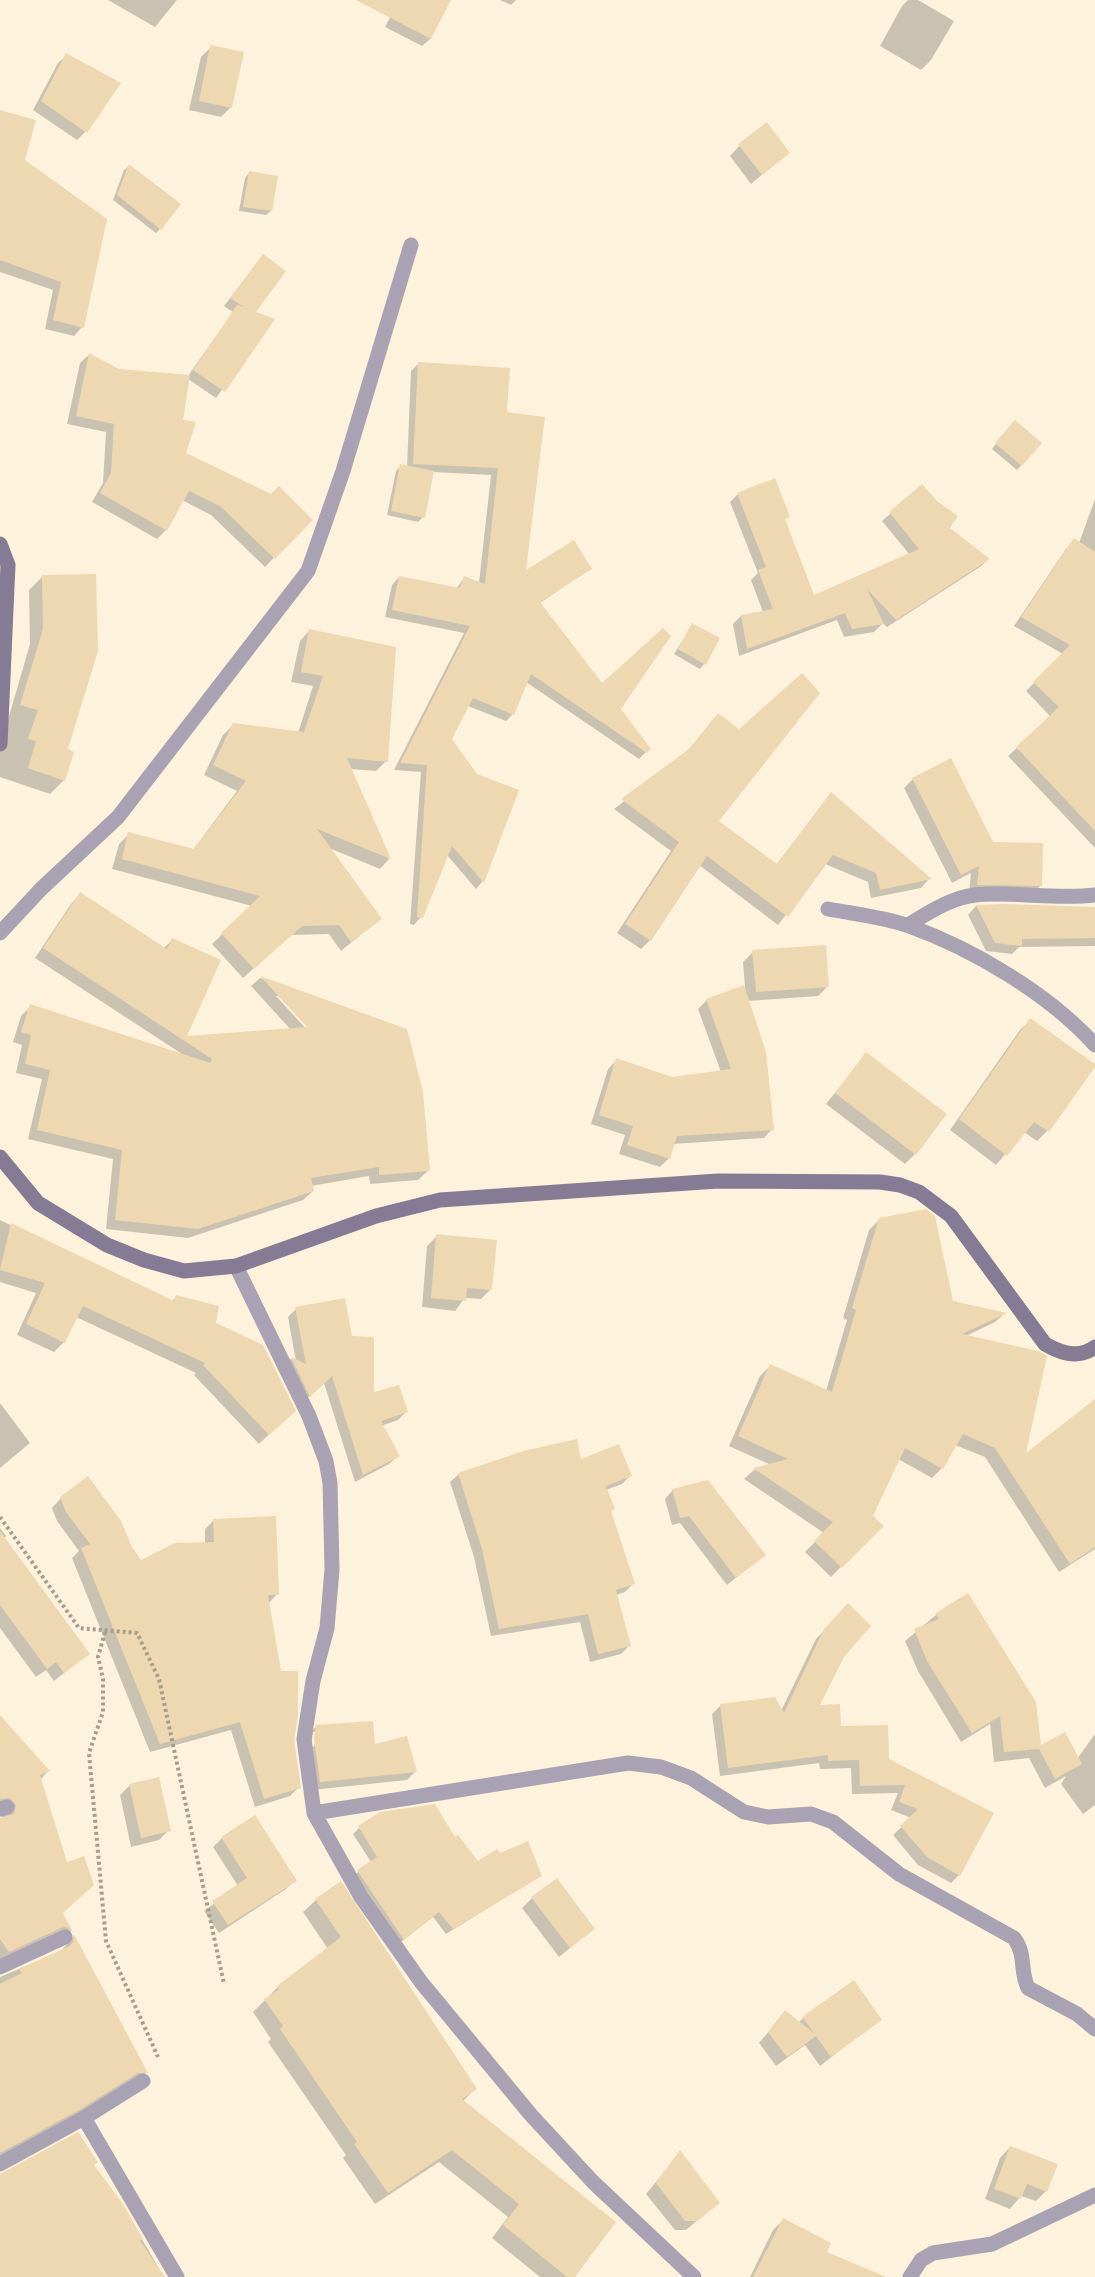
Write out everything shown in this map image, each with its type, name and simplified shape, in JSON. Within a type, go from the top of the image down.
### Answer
[{"type":"street","points":[[0,933],[41,889],[118,817],[308,571],[343,471],[411,245]]},
{"type":"street","points":[[0,544],[8,565],[0,744]]},
{"type":"street","points":[[908,926],[937,907],[974,895],[1070,898],[1095,895]]},
{"type":"street","points":[[828,909],[908,926],[947,942],[1029,988],[1095,1045]]},
{"type":"street","points":[[0,1157],[38,1203],[108,1245],[144,1260],[184,1271],[236,1266],[376,1216],[440,1200],[718,1181],[880,1182],[919,1192],[951,1216],[1045,1344],[1058,1352],[1075,1354],[1095,1347]]},
{"type":"street","points":[[236,1266],[309,1416],[326,1461],[330,1483],[332,1570],[327,1628],[313,1681],[304,1738],[314,1813],[361,1897],[421,1982],[531,2115],[593,2182],[694,2277]]},
{"type":"street","points":[[314,1813],[628,1763],[661,1767],[691,1778],[744,1812],[768,1817],[811,1814],[832,1822],[899,1874],[1014,1938],[1024,1955],[1023,1969],[1028,1988],[1077,2014],[1095,2029]]},
{"type":"street","points":[[0,1967],[65,1936]]},
{"type":"street","points":[[0,2164],[84,2118],[143,2081]]},
{"type":"street","points":[[84,2118],[177,2277]]},
{"type":"street","points":[[910,2277],[921,2260],[933,2253],[992,2244],[1095,2196]]},
{"type":"path","points":[[0,1517],[80,1628],[105,1632],[137,1633],[159,1679],[224,1984]]},
{"type":"path","points":[[105,1632],[98,1657],[103,1679],[103,1712],[89,1753],[93,1826],[106,1941],[164,2069],[143,2081]]},
{"type":"building","points":[[356,0],[451,0],[431,39]]},
{"type":"building","points":[[210,45],[244,52],[232,108],[199,101]]},
{"type":"building","points":[[66,53],[121,83],[87,133],[41,101]]},
{"type":"building","points":[[0,110],[36,120],[25,160],[107,219],[84,328],[53,320],[61,282],[0,260]]},
{"type":"building","points":[[767,122],[790,153],[762,175],[738,144]]},
{"type":"building","points":[[129,164],[181,204],[161,230],[117,195]]},
{"type":"building","points":[[249,171],[278,176],[272,211],[243,207]]},
{"type":"building","points":[[263,254],[286,271],[256,312],[275,319],[225,392],[193,370],[237,305],[244,307],[230,298]]},
{"type":"building","points":[[89,353],[119,369],[190,375],[183,420],[196,422],[186,453],[271,494],[279,486],[313,520],[275,559],[220,506],[189,491],[167,531],[100,493],[111,473],[114,424],[76,416]]},
{"type":"building","points":[[418,362],[510,368],[507,412],[545,417],[526,570],[574,540],[592,569],[540,602],[602,683],[663,628],[671,636],[621,709],[651,749],[647,753],[531,674],[514,715],[473,698],[452,739],[477,774],[519,790],[484,883],[452,846],[423,918],[417,917],[427,765],[400,763],[470,626],[392,610],[399,576],[460,588],[464,576],[485,584],[498,468],[413,464]]},
{"type":"building","points":[[1015,420],[1042,443],[1022,466],[995,443]]},
{"type":"building","points":[[400,464],[434,471],[425,518],[391,511]]},
{"type":"building","points":[[775,478],[790,517],[785,519],[814,595],[919,549],[889,512],[922,484],[937,501],[958,516],[950,528],[990,559],[896,620],[867,589],[884,624],[852,629],[845,613],[747,649],[741,615],[773,609],[758,570],[766,567],[737,493]]},
{"type":"building","points":[[1074,538],[1095,552],[1095,831],[1016,747],[1059,707],[1033,682],[1070,645],[1021,617]]},
{"type":"building","points":[[96,574],[98,651],[68,749],[74,752],[65,781],[28,768],[36,741],[28,739],[38,710],[20,705],[43,629],[42,575]]},
{"type":"building","points":[[692,623],[720,638],[706,665],[678,649]]},
{"type":"building","points":[[309,629],[396,647],[388,762],[347,758],[391,859],[317,829],[382,919],[351,942],[339,925],[302,926],[254,969],[221,933],[260,896],[122,859],[128,832],[194,849],[246,781],[213,765],[233,723],[304,732],[323,676],[301,672]]},
{"type":"building","points":[[802,673],[820,693],[719,821],[777,864],[831,792],[932,879],[880,890],[876,873],[833,855],[788,917],[707,856],[651,941],[625,924],[679,842],[621,799],[689,749],[718,713],[739,729]]},
{"type":"building","points":[[951,758],[993,842],[1043,843],[1042,886],[977,885],[979,866],[961,875],[912,778]]},
{"type":"building","points":[[80,892],[167,949],[172,938],[221,960],[187,1036],[307,1027],[260,976],[407,1029],[423,1092],[430,1171],[379,1175],[379,1167],[311,1178],[314,1191],[198,1229],[115,1220],[122,1150],[37,1130],[50,1070],[25,1064],[31,1035],[21,1032],[30,1004],[210,1063],[212,1059],[43,948]]},
{"type":"building","points":[[976,905],[1095,907],[1095,938],[1022,939],[1022,946],[995,943]]},
{"type":"building","points":[[826,945],[829,987],[756,992],[752,950]]},
{"type":"building","points":[[744,985],[766,1052],[774,1130],[677,1136],[670,1159],[627,1145],[633,1126],[599,1115],[616,1058],[672,1077],[731,1069],[706,999]]},
{"type":"building","points":[[1030,1018],[1095,1064],[1095,1067],[1049,1132],[1034,1122],[1007,1156],[959,1119]]},
{"type":"building","points":[[866,1052],[947,1114],[916,1155],[835,1093]]},
{"type":"building","points":[[926,1209],[935,1216],[953,1301],[1007,1313],[962,1334],[1038,1351],[1047,1356],[1026,1453],[1095,1399],[1095,1547],[1070,1564],[995,1448],[963,1434],[943,1469],[905,1448],[873,1516],[884,1526],[842,1568],[814,1541],[833,1522],[753,1468],[788,1459],[738,1436],[770,1364],[832,1392],[856,1310],[852,1308],[879,1218]]},
{"type":"building","points":[[11,1223],[174,1301],[176,1295],[219,1306],[216,1323],[263,1345],[296,1411],[269,1435],[203,1365],[205,1363],[83,1306],[65,1343],[26,1324],[45,1283],[0,1270]]},
{"type":"building","points":[[436,1234],[497,1240],[492,1290],[467,1288],[466,1301],[431,1298]]},
{"type":"building","points":[[345,1298],[352,1336],[374,1337],[374,1392],[399,1385],[408,1412],[381,1421],[400,1456],[363,1475],[332,1376],[310,1397],[291,1357],[306,1364],[295,1307]]},
{"type":"building","points":[[577,1439],[581,1459],[619,1444],[632,1476],[606,1486],[615,1509],[611,1511],[635,1584],[616,1590],[631,1646],[598,1654],[588,1614],[499,1629],[482,1549],[458,1473],[523,1451]]},
{"type":"building","points":[[88,1476],[121,1521],[132,1547],[141,1560],[175,1543],[214,1542],[213,1519],[276,1516],[279,1595],[268,1595],[281,1671],[298,1671],[298,1716],[294,1740],[301,1788],[264,1799],[240,1722],[160,1744],[81,1548],[90,1544],[66,1512],[60,1497]]},
{"type":"building","points":[[708,1480],[766,1555],[736,1578],[689,1516],[680,1518],[672,1489]]},
{"type":"building","points":[[0,1531],[90,1654],[64,1673],[56,1662],[47,1669],[0,1605]]},
{"type":"building","points":[[968,1593],[1036,1702],[1041,1745],[1065,1732],[1082,1764],[1055,1779],[1039,1749],[1004,1752],[1000,1716],[972,1733],[927,1661],[914,1629],[939,1619],[936,1613]]},
{"type":"building","points":[[848,1603],[871,1626],[844,1657],[820,1705],[840,1704],[841,1726],[888,1725],[889,1759],[994,1813],[960,1876],[927,1857],[900,1826],[918,1809],[899,1802],[905,1785],[860,1786],[859,1760],[828,1761],[828,1755],[728,1768],[720,1704],[775,1697],[784,1713],[824,1629]]},
{"type":"building","points":[[0,1715],[50,1771],[40,1775],[67,1862],[84,1856],[94,1885],[63,1913],[73,1932],[66,1927],[61,1928],[9,1952],[0,1939],[0,1818],[14,1814],[16,1805],[10,1798],[0,1799]]},
{"type":"building","points":[[373,1721],[375,1744],[407,1736],[417,1772],[320,1782],[314,1739],[316,1725]]},
{"type":"building","points":[[159,1777],[171,1831],[141,1838],[129,1784]]},
{"type":"building","points":[[435,1804],[455,1837],[458,1835],[478,1861],[497,1849],[500,1853],[528,1841],[542,1876],[453,1929],[439,1912],[404,1940],[357,1870],[377,1857],[358,1826],[380,1812]]},
{"type":"building","points":[[255,1815],[297,1881],[228,1925],[212,1901],[247,1878],[221,1837]]},
{"type":"building","points":[[557,1878],[595,1929],[570,1948],[531,1897]]},
{"type":"building","points":[[341,1881],[477,2089],[462,2099],[616,2222],[575,2277],[567,2277],[503,2225],[519,2204],[452,2150],[388,2193],[354,2144],[357,2142],[280,2029],[283,2026],[264,1999],[279,1989],[277,1986],[341,1937],[315,1899]]},
{"type":"building","points":[[74,1934],[148,2073],[138,2073],[79,2110],[0,2153],[0,1984],[22,1973],[19,1969],[70,1946]]},
{"type":"building","points":[[854,1980],[882,2020],[831,2057],[816,2036],[787,2057],[768,2032],[785,2010],[815,2034],[802,2017]]},
{"type":"building","points":[[78,2132],[98,2162],[94,2165],[123,2204],[143,2239],[140,2241],[165,2277],[0,2277],[0,2174]]},
{"type":"building","points":[[1010,2146],[1058,2164],[1047,2192],[1027,2184],[1021,2199],[994,2189]]},
{"type":"building","points":[[680,2150],[720,2203],[697,2221],[685,2221],[656,2183]]},
{"type":"building","points":[[783,2218],[831,2243],[827,2252],[886,2277],[753,2277]]}]
